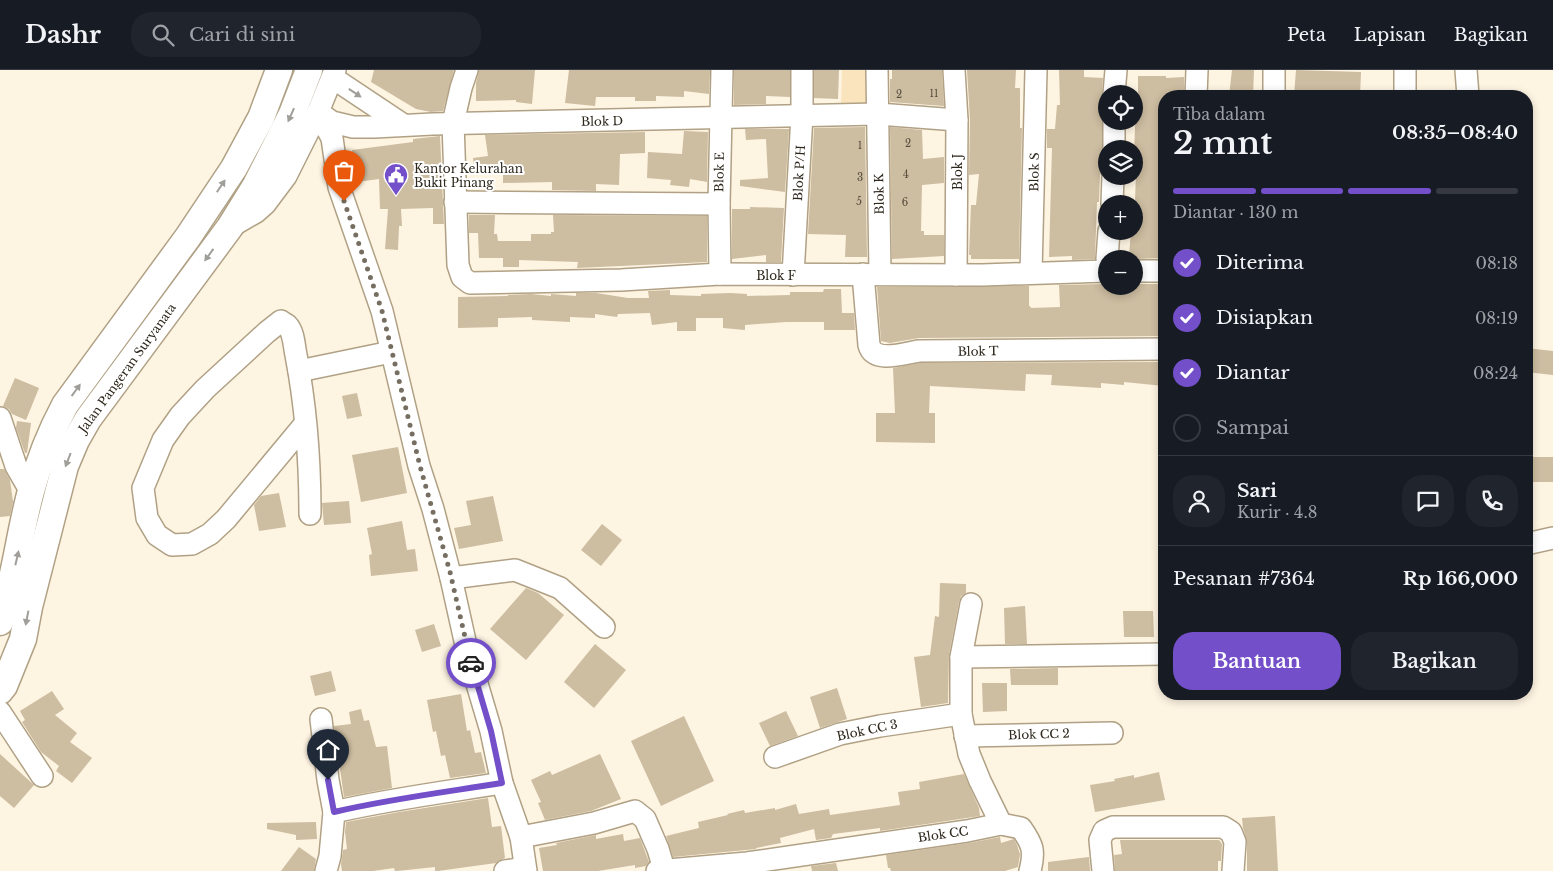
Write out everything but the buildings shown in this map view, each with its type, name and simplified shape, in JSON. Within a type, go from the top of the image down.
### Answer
[{"type":"main road","points":[[0,622],[5,609],[31,492],[51,431],[65,405],[177,252],[234,168],[261,118],[279,70]]},
{"type":"main road","name":"Jalan Pangeran Suryanata","points":[[0,691],[4,686],[23,639],[29,607],[65,466],[76,440],[88,419],[230,227],[256,185],[292,114],[326,73]]},
{"type":"street","points":[[467,70],[460,88],[453,123],[455,202],[719,204]]},
{"type":"street","name":"Blok E","points":[[720,274],[719,204],[722,70]]},
{"type":"street","name":"Blok P/H","points":[[794,276],[802,116],[802,70]]},
{"type":"street","name":"Blok K","points":[[872,274],[878,114],[877,70]]},
{"type":"street","name":"Blok J","points":[[954,70],[957,120],[956,275]]},
{"type":"street","name":"Blok S","points":[[1031,273],[1036,70]]},
{"type":"street","points":[[1115,85],[1116,70]]},
{"type":"street","points":[[1196,90],[1197,70]]},
{"type":"street","points":[[1274,70],[1274,90]]},
{"type":"street","points":[[1405,70],[1405,90]]},
{"type":"street","points":[[1466,70],[1468,90]]},
{"type":"street","points":[[230,227],[256,212],[265,204],[286,176],[316,115],[326,73],[402,124]]},
{"type":"street","name":"Blok D","points":[[316,115],[332,122],[374,127],[402,124],[878,114],[957,120]]},
{"type":"street","points":[[316,115],[332,138],[339,187],[382,311],[420,466],[451,578],[467,650],[491,731],[502,783],[520,837],[519,870]]},
{"type":"street","name":"Blok F","points":[[455,202],[458,265],[462,277],[470,283],[621,280],[720,274],[794,276],[1031,273],[1098,266]]},
{"type":"street","points":[[1143,271],[1158,271]]},
{"type":"street","name":"Blok T","points":[[872,274],[869,346],[870,350],[883,356],[918,351],[1158,349]]},
{"type":"street","points":[[305,424],[226,519],[210,534],[192,544],[172,545],[156,535],[147,518],[144,488],[163,440],[180,416],[205,389],[281,321],[287,325],[292,335],[299,371],[305,424],[310,471],[310,514]]},
{"type":"street","points":[[299,371],[391,352]]},
{"type":"street","points":[[0,418],[16,466],[31,492]]},
{"type":"street","points":[[1533,542],[1553,538]]},
{"type":"street","points":[[451,578],[515,570],[560,588],[604,627]]},
{"type":"street","points":[[971,604],[961,657],[961,714],[965,736],[969,754],[1000,824],[1022,828],[1032,843],[1033,857],[1030,871]]},
{"type":"street","points":[[961,657],[1158,654]]},
{"type":"street","points":[[0,712],[42,776]]},
{"type":"street","name":"Blok CC 3","points":[[775,757],[840,734],[961,714]]},
{"type":"street","points":[[321,720],[334,812],[330,856],[326,871]]},
{"type":"street","name":"Blok CC 2","points":[[965,736],[1112,732]]},
{"type":"street","points":[[334,812],[382,801],[413,798],[502,783]]},
{"type":"street","points":[[520,837],[594,823],[636,811],[646,819],[658,849],[661,870]]},
{"type":"street","name":"Blok CC","points":[[661,870],[747,862],[966,831],[1000,824]]},
{"type":"street","points":[[1103,871],[1100,840],[1104,831],[1113,827],[1223,828],[1231,832],[1235,842],[1233,871]]},
{"type":"shaded area","points":[[842,70],[873,70],[874,108],[841,104]]},
{"type":"way so far","points":[[344,201],[382,311],[420,466],[450,572],[471,663]]},
{"type":"place","name":"Kantor Kelurahan Bukit Pinang","points":[[396,196]]},
{"type":"route","points":[[328,780],[334,812],[382,801],[413,798],[502,783],[491,731],[471,663]]}]
